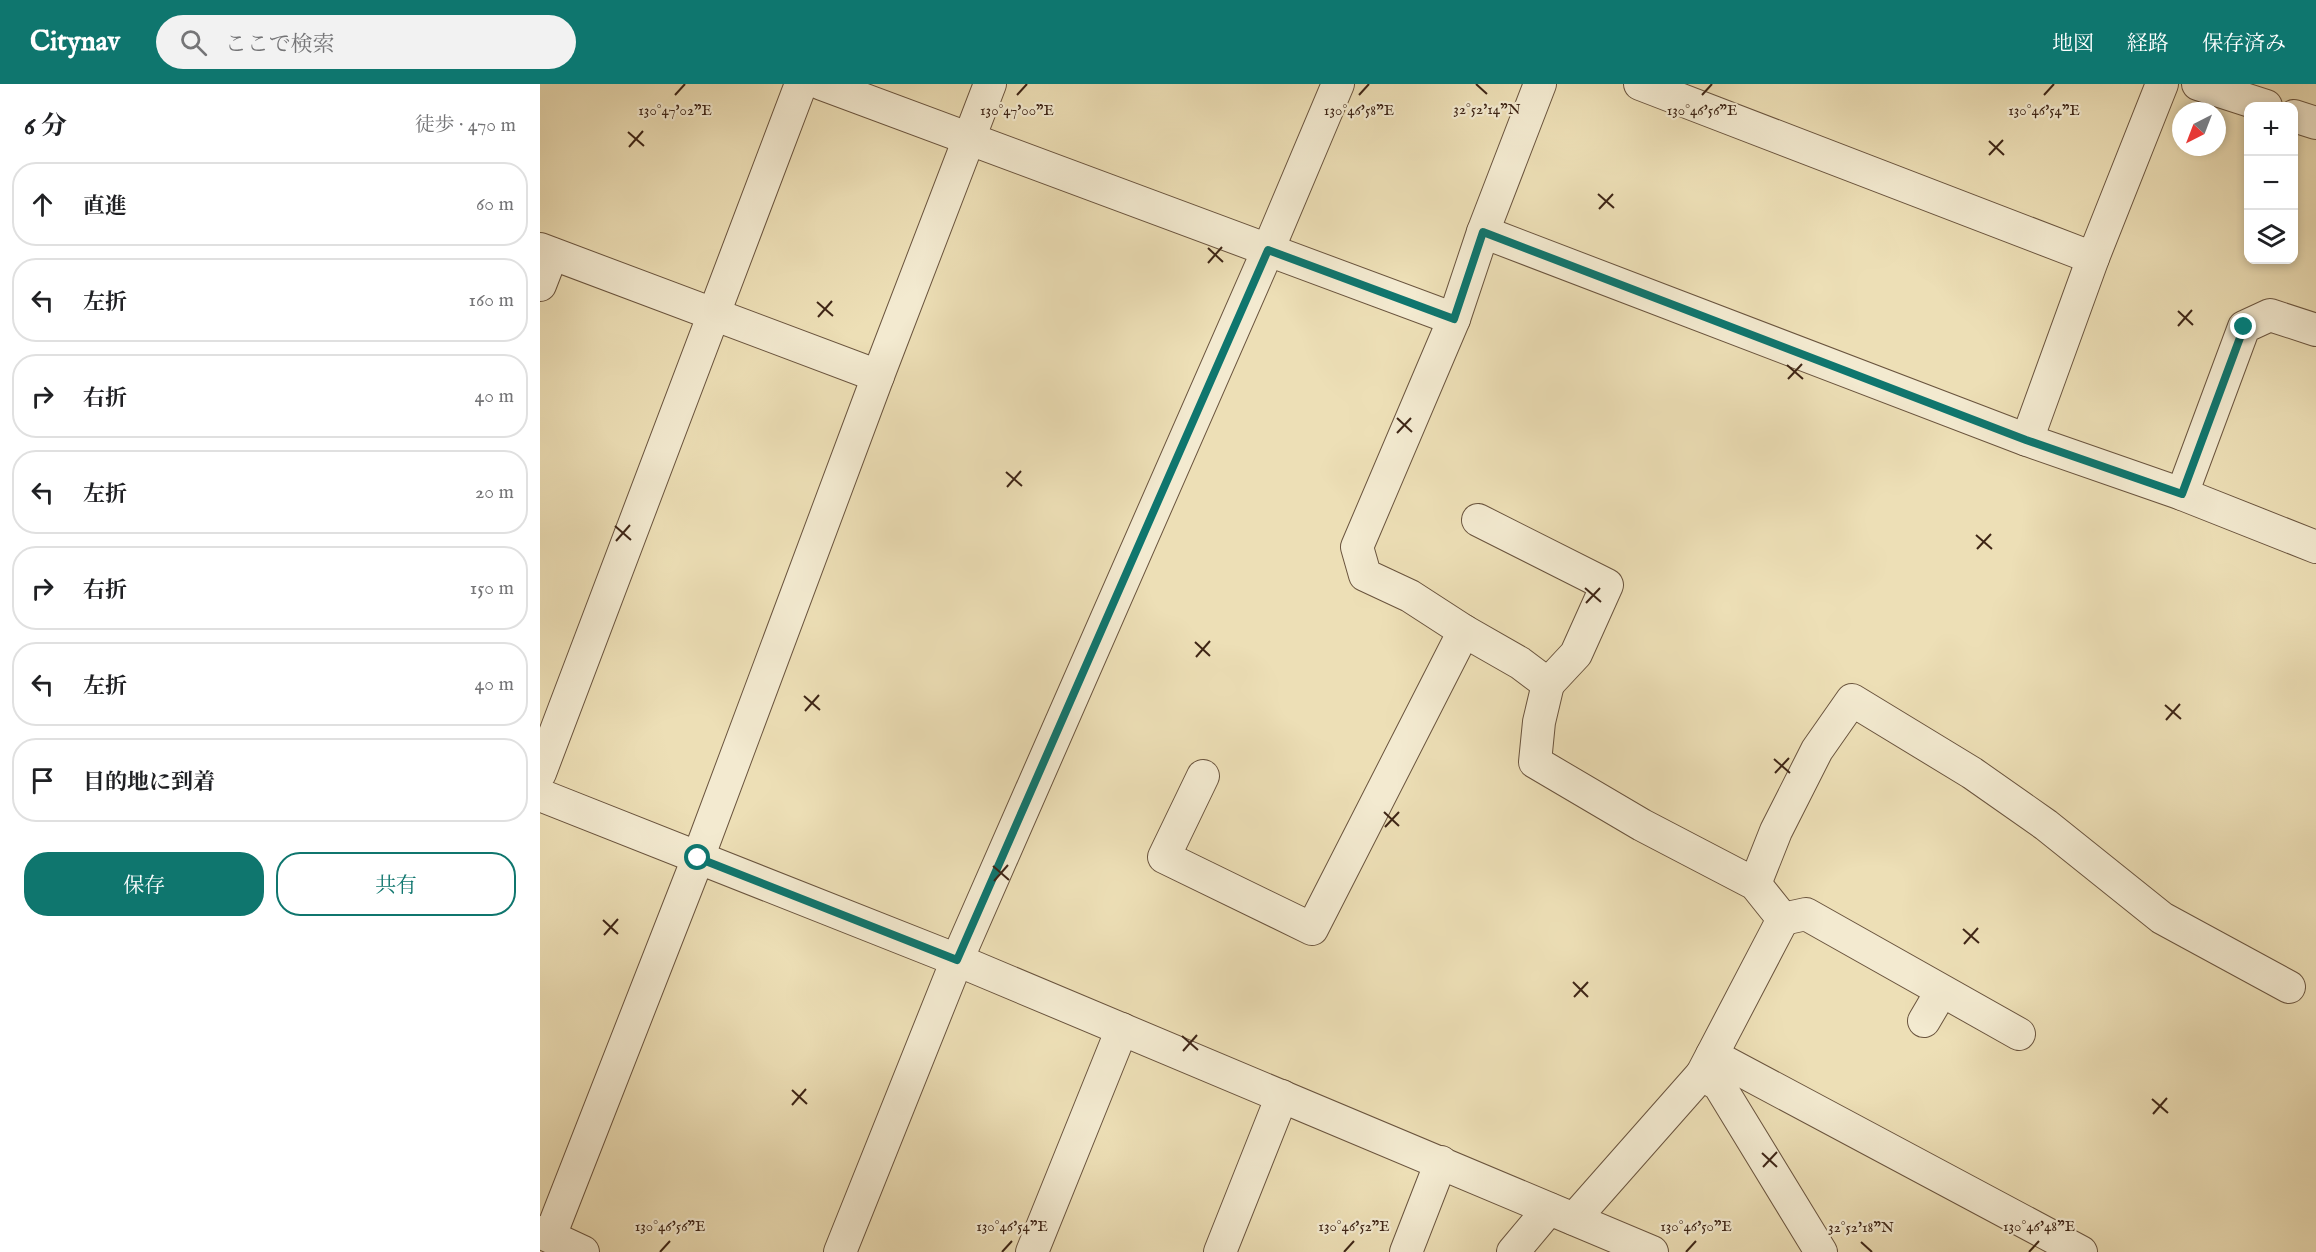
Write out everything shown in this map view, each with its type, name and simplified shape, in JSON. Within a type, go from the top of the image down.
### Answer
[{"type":"street","points":[[540,773],[801,84]]},
{"type":"street","points":[[822,84],[1454,319]]},
{"type":"street","points":[[583,1252],[545,1234],[698,858],[990,84]]},
{"type":"street","points":[[840,1252],[957,960],[1268,250],[1338,84]]},
{"type":"street","points":[[1540,84],[1483,232],[1454,319],[1357,547],[1365,575],[1410,596],[1464,631],[1520,663],[1548,684]]},
{"type":"street","points":[[1640,84],[2092,258]]},
{"type":"street","points":[[2026,440],[2092,258],[2162,84]]},
{"type":"street","points":[[2198,84],[2254,102]]},
{"type":"street","points":[[2298,117],[2316,123]]},
{"type":"street","points":[[1483,232],[2026,440],[2182,494],[2316,547]]},
{"type":"street","points":[[540,285],[546,251],[878,376]]},
{"type":"street","points":[[2182,494],[2244,327],[2270,315],[2316,330]]},
{"type":"street","points":[[1478,520],[1607,585],[1576,654],[1548,684],[1539,722],[1535,762],[1642,825],[1755,884],[1783,919]]},
{"type":"street","points":[[1203,776],[1164,857],[1312,929],[1464,631]]},
{"type":"street","points":[[1755,884],[1776,831],[1817,750],[1852,700],[1972,773],[2046,825],[2162,918],[2289,987]]},
{"type":"street","points":[[540,795],[957,960],[1652,1252]]},
{"type":"street","points":[[1783,919],[1806,914],[2019,1034]]},
{"type":"street","points":[[1513,1252],[1562,1214],[1707,1065],[1783,919]]},
{"type":"street","points":[[1924,1021],[1941,992]]},
{"type":"street","points":[[1032,1252],[1122,1029]]},
{"type":"street","points":[[1707,1065],[1821,1252]]},
{"type":"street","points":[[1707,1065],[2081,1252]]},
{"type":"street","points":[[1220,1252],[1282,1096]]},
{"type":"street","points":[[1406,1252],[1441,1162]]},
{"type":"route","points":[[698,858],[957,960],[1268,250],[1454,319],[1483,232],[2026,440],[2182,494],[2244,327]]}]
